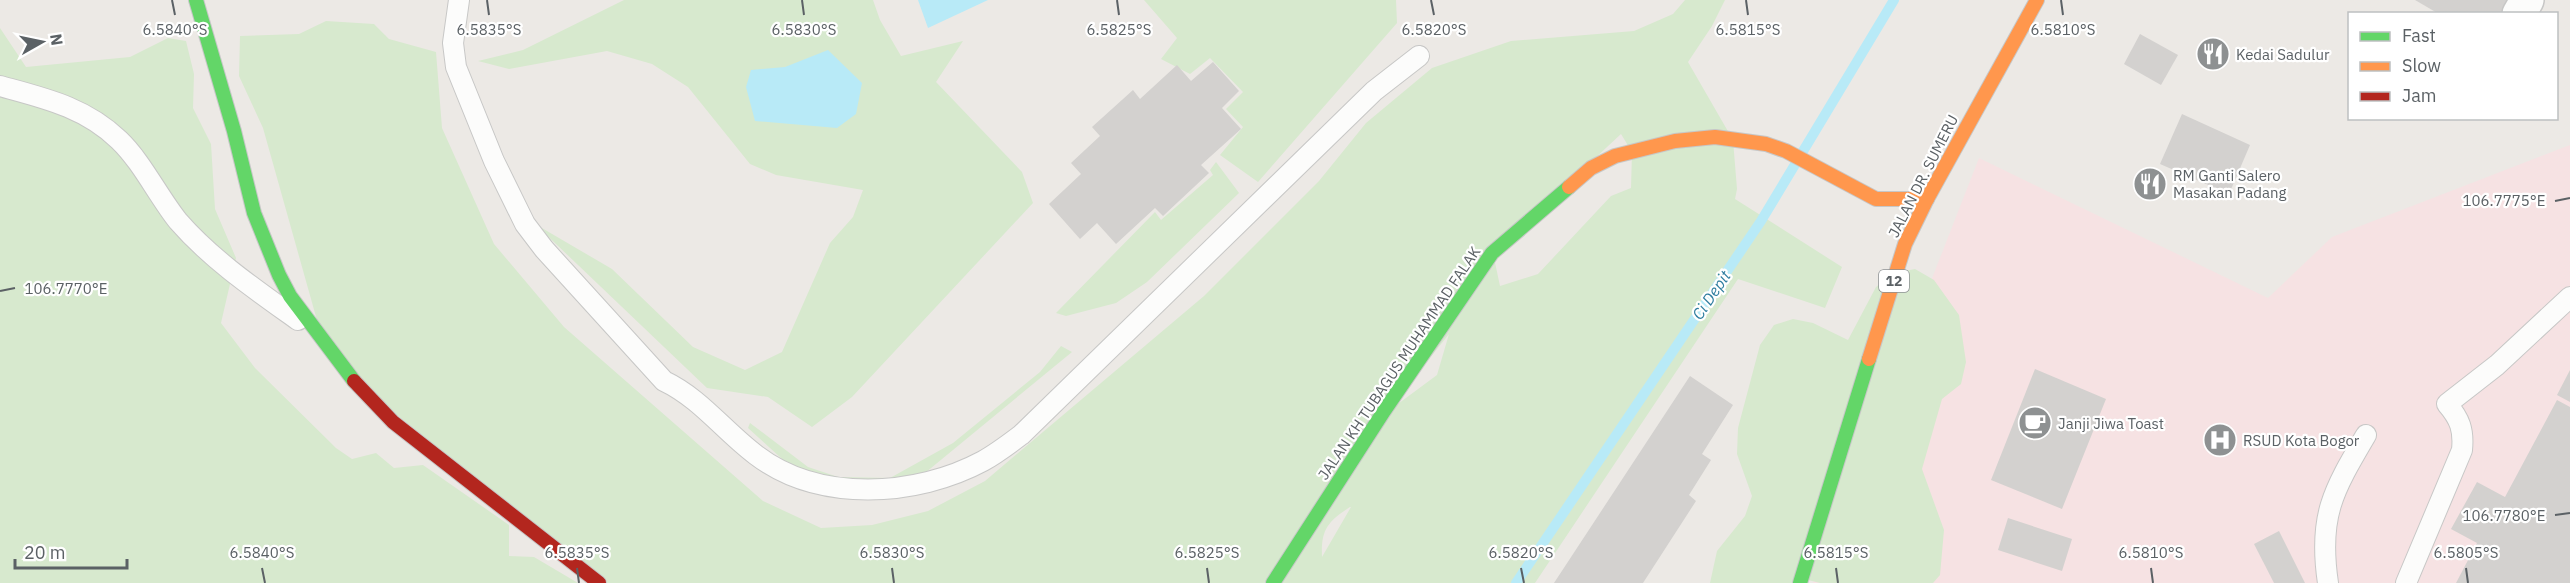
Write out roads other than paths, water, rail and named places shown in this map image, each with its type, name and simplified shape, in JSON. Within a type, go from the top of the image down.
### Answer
[{"type":"main road","points":[[196,0],[234,131],[254,213],[283,282],[317,334],[360,389],[393,422],[598,583]]},
{"type":"main road","name":"JALAN DR. SUMERU","points":[[1800,583],[1905,244],[1927,199],[2037,0]]},
{"type":"main road","name":"JALAN KH TUBAGUS MUHAMMAD FALAK","points":[[1272,583],[1384,411],[1492,253],[1591,168],[1615,156],[1675,141],[1699,138],[1742,140],[1766,144],[1786,151],[1876,199],[1905,244]]},
{"type":"main road","points":[[1876,199],[1927,199]]},
{"type":"lane","points":[[459,0],[453,43],[456,67],[508,191],[525,224],[544,249],[664,381],[684,391],[757,456],[788,474],[814,484],[838,489],[913,485],[953,474],[984,461],[1021,435],[1374,91],[1419,56]]},
{"type":"lane","points":[[0,86],[61,102],[99,123],[120,141],[178,221],[208,251],[317,334]]},
{"type":"lane","points":[[2406,583],[2462,450],[2463,429],[2457,416],[2447,404],[2497,365],[2570,297]]},
{"type":"lane","points":[[2328,583],[2323,553],[2325,518],[2331,498],[2366,435]]},
{"type":"water","points":[[918,0],[988,0],[928,28]]},
{"type":"water","points":[[828,50],[862,83],[856,114],[837,128],[755,121],[746,87],[751,70],[785,67]]},
{"type":"waterway","name":"Ci Depit","points":[[1516,583],[1761,221],[1894,0]]},
{"type":"place","name":"Kedai Sadulur","points":[[2213,54]]},
{"type":"place","name":"RM Ganti Salero Masakan Padang","points":[[2150,184]]},
{"type":"place","name":"Janji Jiwa Toast","points":[[2035,423]]},
{"type":"place","name":"RSUD Kota Bogor","points":[[2220,440]]}]
